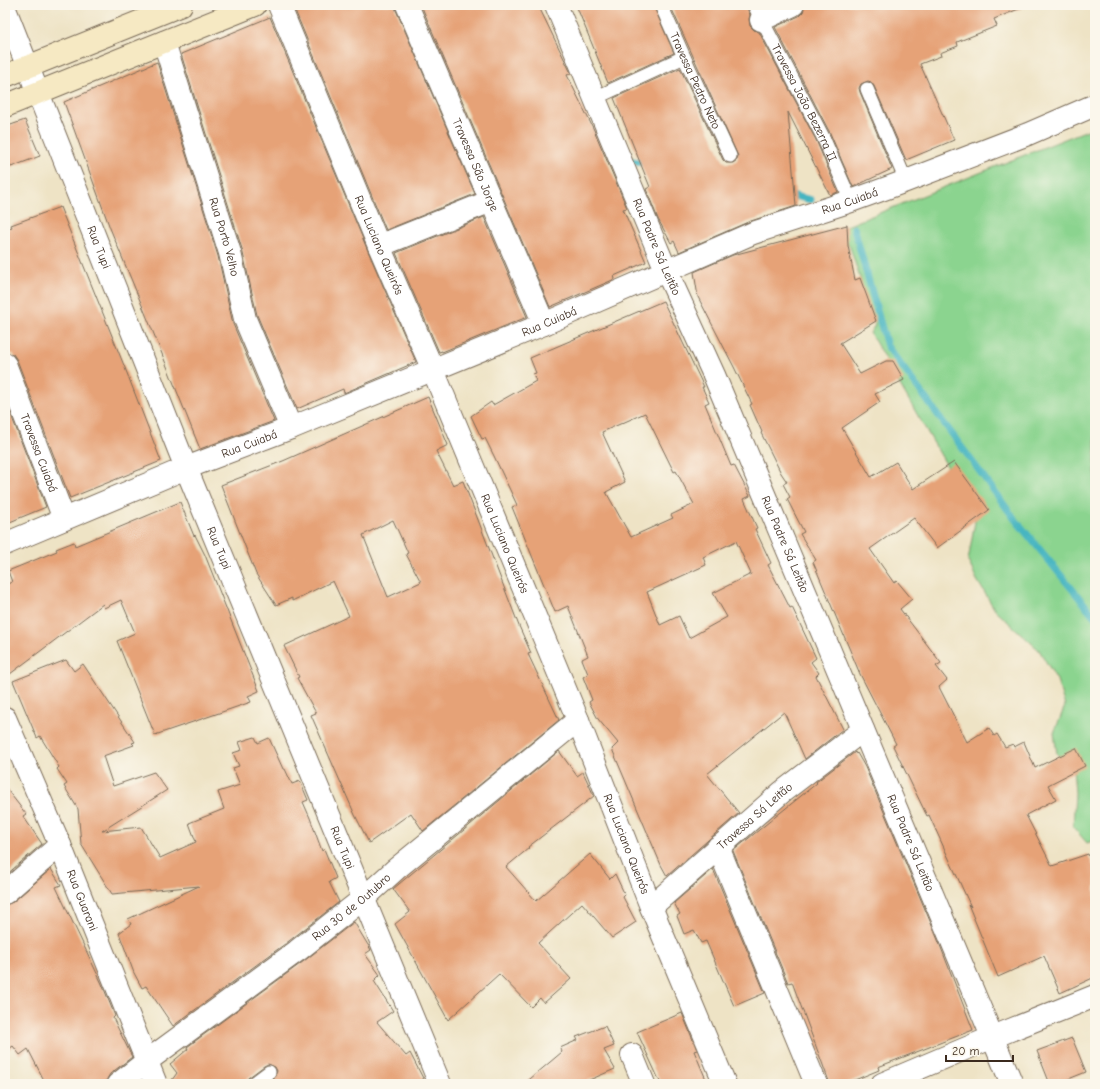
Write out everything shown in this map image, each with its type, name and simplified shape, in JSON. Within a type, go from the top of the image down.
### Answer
[{"type":"main road","points":[[5,76],[181,5]]},
{"type":"main road","points":[[5,106],[255,5]]},
{"type":"street","name":"Rua Luciano Queirós","points":[[279,5],[379,246],[433,370],[578,720],[651,907],[725,1084]]},
{"type":"street","name":"Travessa São Jorge","points":[[407,5],[544,324]]},
{"type":"street","name":"Rua Padre Sá Leitão","points":[[556,5],[666,270],[714,375],[1012,1084]]},
{"type":"street","points":[[757,13],[793,5]]},
{"type":"street","name":"Rua Tupi","points":[[5,9],[186,468],[440,1084]]},
{"type":"street","name":"Rua Porto Velho","points":[[164,42],[230,253],[244,319],[291,428]]},
{"type":"street","name":"Rua Cuiabá","points":[[5,544],[186,468],[291,428],[544,324],[753,233],[851,201],[906,181],[1028,134],[1095,105]]},
{"type":"street","points":[[379,246],[491,201]]},
{"type":"street","name":"Travessa Cuiabá","points":[[5,364],[64,519]]},
{"type":"street","name":"Rua Guarani","points":[[5,718],[60,845],[156,1084]]},
{"type":"street","name":"Rua 30 de Outubro","points":[[118,1084],[296,951],[364,898],[396,869],[578,720]]},
{"type":"street","name":"Travessa Sá Leitão","points":[[651,907],[782,792],[863,730]]},
{"type":"street","points":[[5,893],[60,845]]},
{"type":"street","points":[[718,848],[816,1084]]},
{"type":"street","points":[[882,1084],[1095,996]]},
{"type":"street","points":[[632,1055],[644,1084]]},
{"type":"lane","name":"Travessa Pedro Neto","points":[[661,5],[730,156]]},
{"type":"lane","name":"Travessa João Bezerra II","points":[[757,13],[823,137],[851,201]]},
{"type":"lane","points":[[595,98],[684,57]]},
{"type":"lane","points":[[867,89],[906,181]]},
{"type":"lane","points":[[254,1084],[269,1072]]},
{"type":"green space","points":[[1095,127],[1095,840],[1087,843],[1073,827],[1075,793],[1073,767],[1057,754],[1054,733],[1065,706],[1057,680],[1039,650],[995,610],[977,580],[968,561],[976,516],[870,333],[875,325],[850,247],[839,229]]},
{"type":"building","points":[[302,5],[395,5],[475,194],[386,230],[294,8]]},
{"type":"building","points":[[421,5],[538,5],[571,73],[567,75],[594,130],[627,208],[623,209],[646,262],[614,276],[615,279],[550,307]]},
{"type":"building","points":[[576,5],[653,5],[674,53],[608,83]]},
{"type":"building","points":[[670,5],[746,5],[750,15],[750,26],[759,32],[816,140],[838,192],[830,195],[788,112],[796,206],[748,222],[679,252],[674,241],[671,243],[658,219],[646,189],[650,187],[614,98],[680,68],[723,160],[726,163],[733,163],[737,160],[738,156]]},
{"type":"building","points":[[805,5],[1026,6],[994,19],[997,26],[957,42],[958,46],[940,53],[941,56],[920,64],[954,140],[906,160],[874,86],[868,81],[861,84],[859,88],[860,92],[892,169],[853,187],[830,133],[775,27],[799,16],[803,12]]},
{"type":"building","points":[[270,17],[416,362],[344,393],[343,389],[297,409],[257,315],[242,249],[181,54]]},
{"type":"building","points":[[157,62],[218,256],[233,324],[274,421],[200,449],[110,228],[64,102]]},
{"type":"building","points":[[25,120],[40,156],[11,167],[5,153],[5,127]]},
{"type":"building","points":[[60,207],[161,461],[70,498],[17,360],[13,354],[5,352],[5,230],[12,227],[11,225]]},
{"type":"building","points":[[484,217],[527,317],[439,352],[396,253]]},
{"type":"building","points":[[847,225],[848,246],[855,280],[860,278],[876,321],[840,343],[860,374],[886,361],[893,361],[904,380],[875,394],[880,402],[842,428],[871,477],[896,462],[913,489],[954,462],[989,510],[937,548],[914,518],[870,549],[894,583],[897,581],[912,599],[900,609],[941,663],[936,666],[947,680],[939,687],[967,742],[989,728],[994,736],[997,734],[1005,747],[1013,744],[1014,747],[1024,742],[1035,768],[1076,748],[1085,766],[1048,785],[1056,799],[1026,815],[1052,866],[1088,854],[1095,870],[1095,977],[1060,993],[1044,956],[998,977],[968,904],[971,907],[929,815],[927,816],[893,746],[896,744],[860,674],[813,562],[816,560],[800,534],[804,532],[787,499],[790,497],[783,484],[787,482],[761,433],[762,432],[750,405],[752,404],[698,297],[694,272],[733,255]]},
{"type":"building","points":[[663,301],[704,387],[702,387],[709,402],[705,404],[731,466],[734,465],[750,496],[744,499],[757,528],[755,529],[771,563],[768,565],[790,608],[792,607],[816,658],[811,662],[819,673],[816,676],[843,729],[805,759],[784,712],[707,774],[739,813],[667,876],[612,749],[618,743],[598,719],[589,702],[592,700],[583,677],[588,674],[582,659],[588,656],[568,606],[555,612],[512,507],[517,505],[485,438],[482,439],[471,416],[491,402],[493,405],[536,381],[533,374],[536,373],[530,358]],"holes":[[[645,413],[674,472],[676,471],[694,504],[671,515],[673,518],[631,537],[606,492],[625,482],[602,432]],[[736,541],[751,574],[713,593],[727,617],[689,638],[679,616],[660,625],[647,592],[706,565],[703,557]]]},
{"type":"building","points":[[428,397],[448,445],[436,451],[453,485],[463,481],[519,626],[531,653],[528,654],[559,720],[423,831],[411,813],[369,843],[311,715],[316,713],[297,678],[299,677],[284,646],[349,616],[333,581],[292,601],[292,598],[276,605],[256,574],[221,485],[283,461]],"holes":[[[393,520],[408,553],[406,554],[421,582],[388,597],[363,535]]]},
{"type":"building","points":[[5,399],[46,507],[5,524]]},
{"type":"building","points":[[180,502],[194,536],[195,535],[205,555],[259,691],[248,696],[251,702],[155,735],[117,641],[135,633],[121,600],[104,608],[103,604],[10,674],[5,661],[5,585],[12,582],[8,571],[57,551],[56,549],[74,542],[75,546]]},
{"type":"building","points":[[66,660],[74,671],[83,664],[135,742],[132,743],[134,745],[103,756],[113,786],[154,772],[167,790],[102,831],[141,827],[160,858],[196,842],[189,823],[224,809],[218,792],[240,785],[233,768],[239,766],[233,753],[242,750],[239,742],[255,737],[258,743],[269,738],[283,769],[285,769],[292,784],[300,781],[308,800],[303,802],[322,851],[324,849],[336,878],[329,882],[339,902],[289,941],[173,1026],[146,986],[142,988],[134,973],[119,933],[131,924],[128,919],[199,886],[112,894],[81,844],[78,809],[64,786],[67,784],[57,769],[59,767],[40,736],[37,738],[13,681]]},
{"type":"building","points":[[559,751],[577,776],[583,772],[594,796],[528,847],[529,848],[506,867],[536,901],[590,854],[610,879],[615,874],[625,895],[623,897],[636,922],[612,938],[582,903],[538,943],[571,979],[544,1003],[540,998],[531,1007],[499,974],[448,1020],[395,924],[410,912],[393,889]]},
{"type":"building","points":[[855,752],[865,767],[938,940],[973,1030],[878,1067],[879,1070],[845,1084],[830,1084],[792,982],[788,983],[733,851],[817,783],[816,782]]},
{"type":"building","points":[[5,787],[26,814],[23,816],[42,844],[5,876]]},
{"type":"building","points":[[51,869],[61,885],[56,887],[102,984],[115,1016],[113,1018],[132,1057],[110,1074],[106,1084],[46,1084],[28,1049],[20,1055],[13,1046],[5,1052],[5,905],[13,902]]},
{"type":"building","points":[[713,869],[765,993],[734,1006],[706,941],[701,943],[694,930],[684,934],[677,916],[680,914],[674,903]]},
{"type":"building","points":[[354,922],[371,950],[365,954],[380,975],[374,981],[393,1011],[377,1022],[406,1056],[410,1053],[426,1084],[266,1084],[274,1078],[277,1071],[275,1067],[268,1064],[248,1078],[245,1084],[169,1084],[177,1073],[170,1064],[188,1049],[187,1047],[304,961]]},
{"type":"building","points":[[682,1013],[697,1050],[694,1051],[708,1084],[661,1084],[637,1032]]},
{"type":"building","points":[[605,1026],[614,1046],[604,1050],[615,1069],[580,1084],[524,1084],[562,1052],[560,1048],[578,1040],[576,1037]]},
{"type":"building","points":[[1072,1038],[1086,1072],[1056,1084],[1050,1084],[1037,1051]]},
{"type":"waterway","points":[[632,161],[648,163]]},
{"type":"waterway","points":[[787,194],[811,200]]},
{"type":"waterway","points":[[854,228],[887,346],[1014,518],[1095,617]]}]
